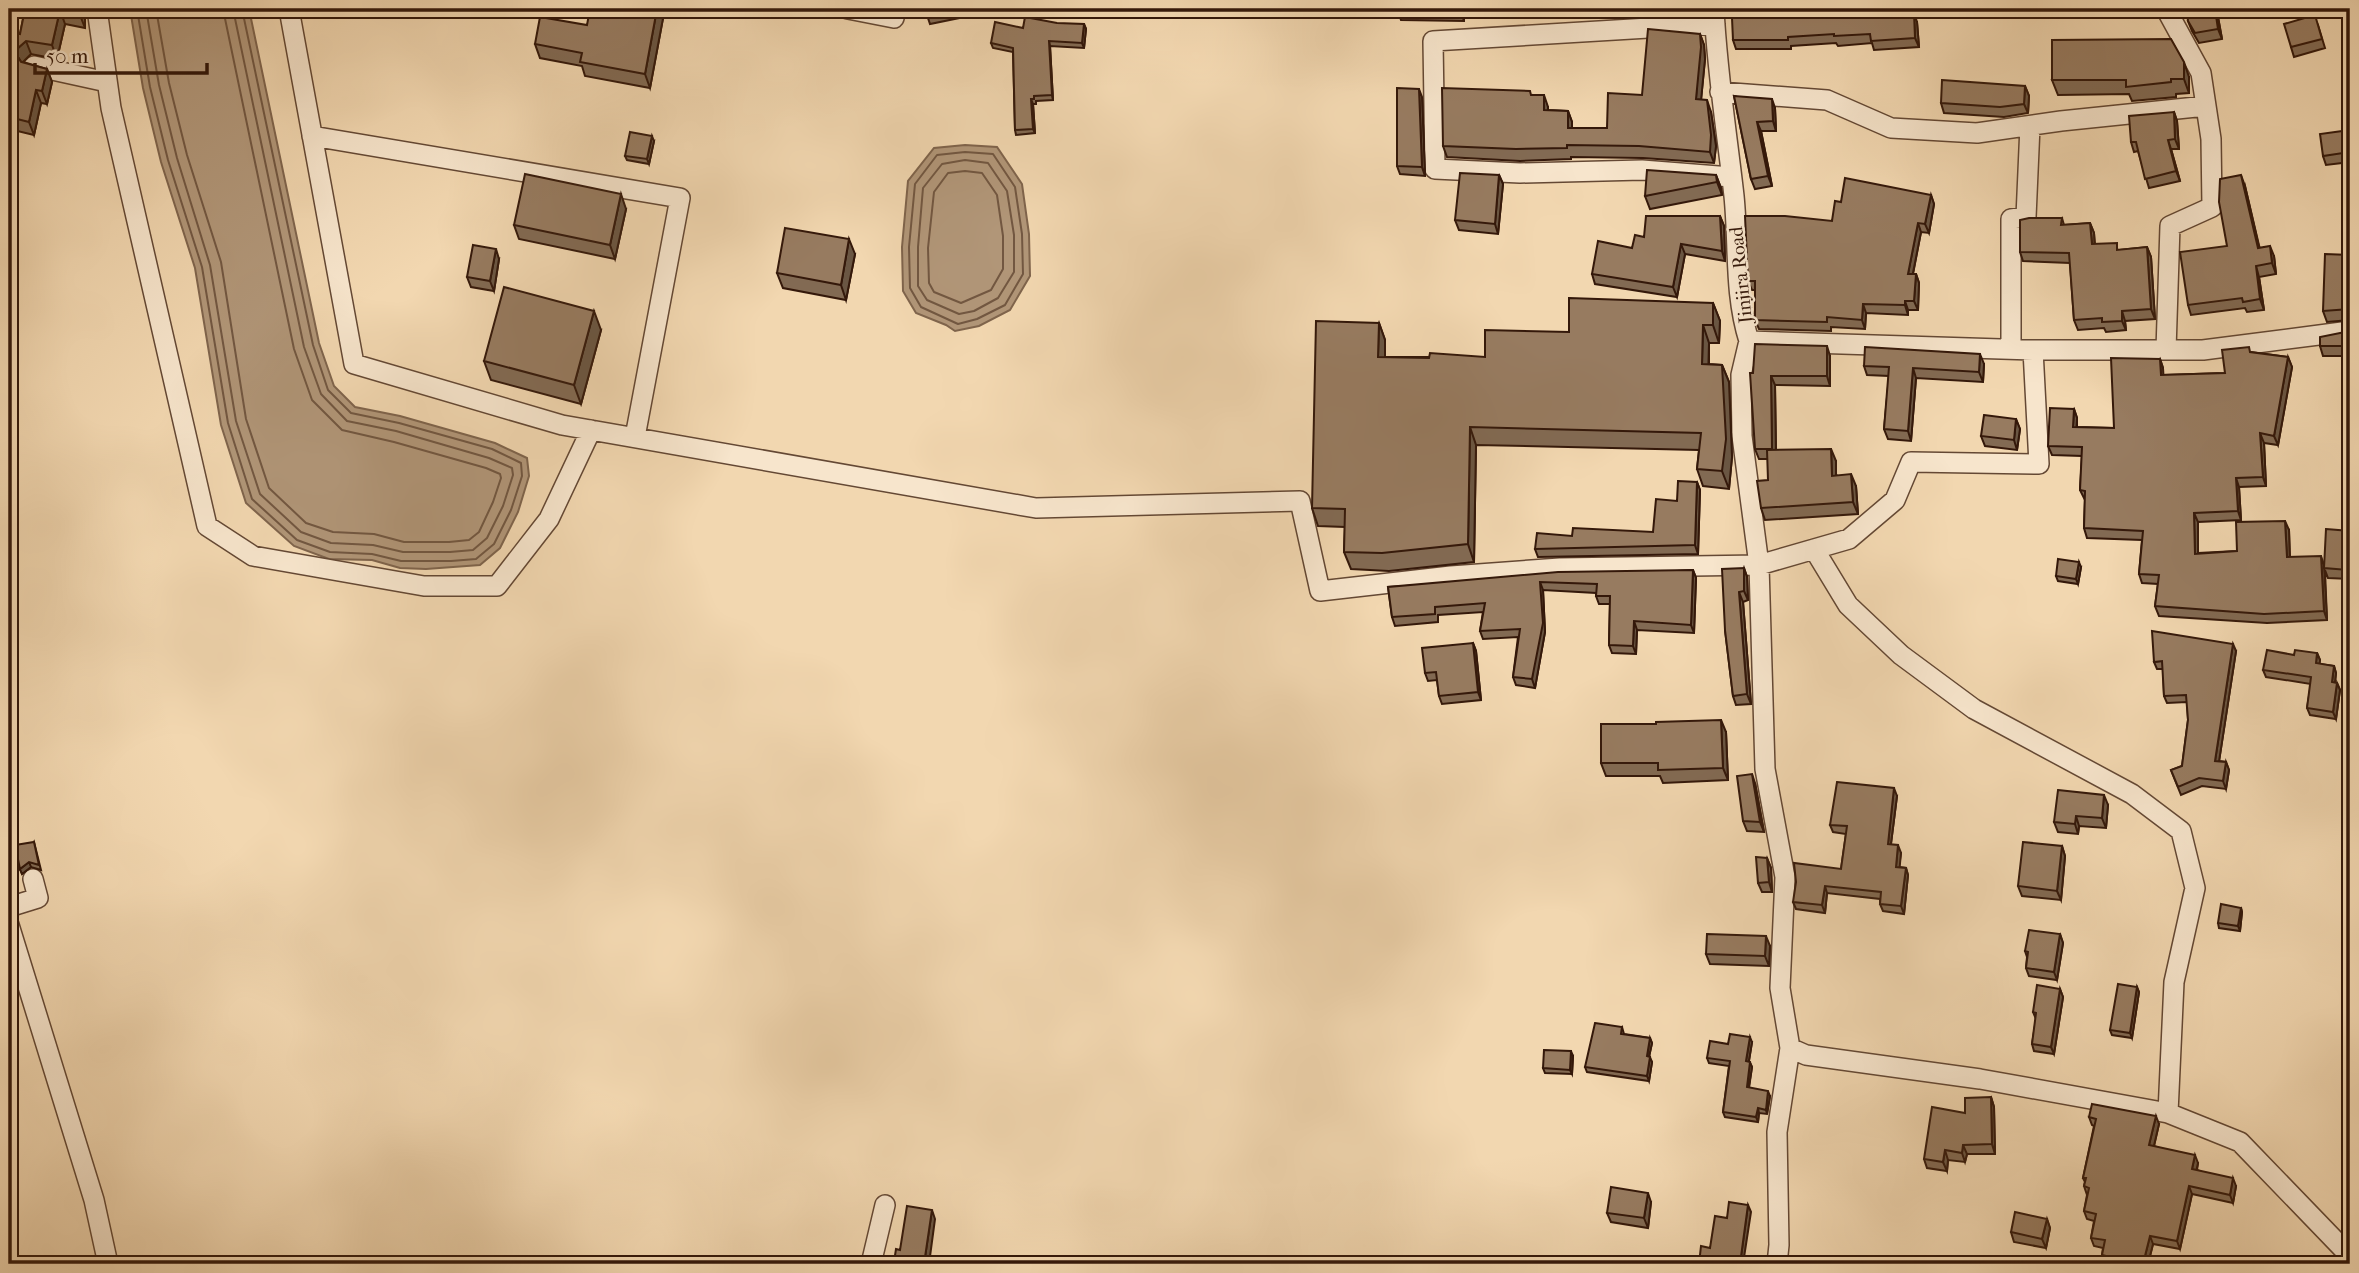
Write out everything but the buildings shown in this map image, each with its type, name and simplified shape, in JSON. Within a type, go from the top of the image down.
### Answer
[{"type":"street","points":[[97,9],[111,108],[207,526],[253,556],[424,586],[497,586],[549,519],[591,430]]},
{"type":"street","points":[[289,9],[354,365],[562,425],[1036,508],[1300,501],[1320,591],[1451,576],[1560,568],[1759,565],[1849,539],[1895,500],[1911,462],[2039,464],[2033,350]]},
{"type":"street","points":[[848,9],[893,13]]},
{"type":"street","points":[[2166,9],[2201,73],[2211,139],[2213,207],[2170,226],[2166,350]]},
{"type":"street","points":[[1714,16],[1433,41],[1435,169],[1520,173],[1642,170],[1731,177]]},
{"type":"street","name":"Jinjira Road","points":[[1714,16],[1731,177],[1740,312],[1749,341],[2033,350],[2203,350],[2350,331]]},
{"type":"street","points":[[34,66],[107,82]]},
{"type":"street","points":[[1720,92],[1827,100],[1891,128],[1977,133],[2206,106]]},
{"type":"street","points":[[2011,349],[2011,219],[2026,217],[2029,126]]},
{"type":"street","points":[[312,136],[680,198],[635,437]]},
{"type":"street","points":[[1749,341],[1741,376],[1742,436],[1759,565],[1765,769],[1785,877],[1780,988],[1790,1048],[1777,1132],[1777,1264]]},
{"type":"street","points":[[1814,549],[1848,605],[1901,655],[1974,709],[2132,794],[2181,831],[2194,888],[2174,982],[2168,1113]]},
{"type":"street","points":[[9,907],[38,898],[33,878]]},
{"type":"street","points":[[9,925],[94,1200],[108,1264]]},
{"type":"street","points":[[1790,1048],[1806,1055],[1980,1079],[2168,1113],[2240,1142],[2350,1256]]},
{"type":"street","points":[[871,1264],[885,1205]]},
{"type":"water","points":[[130,9],[249,9],[319,343],[334,386],[355,407],[400,416],[495,443],[527,458],[529,476],[518,512],[500,548],[480,565],[400,568],[372,560],[329,559],[294,546],[246,503],[221,425],[195,268],[161,162],[143,88]]},
{"type":"water","points":[[965,145],[997,147],[1022,184],[1029,234],[1030,276],[1010,310],[979,326],[955,331],[916,313],[903,291],[902,247],[908,181],[934,148]]}]
